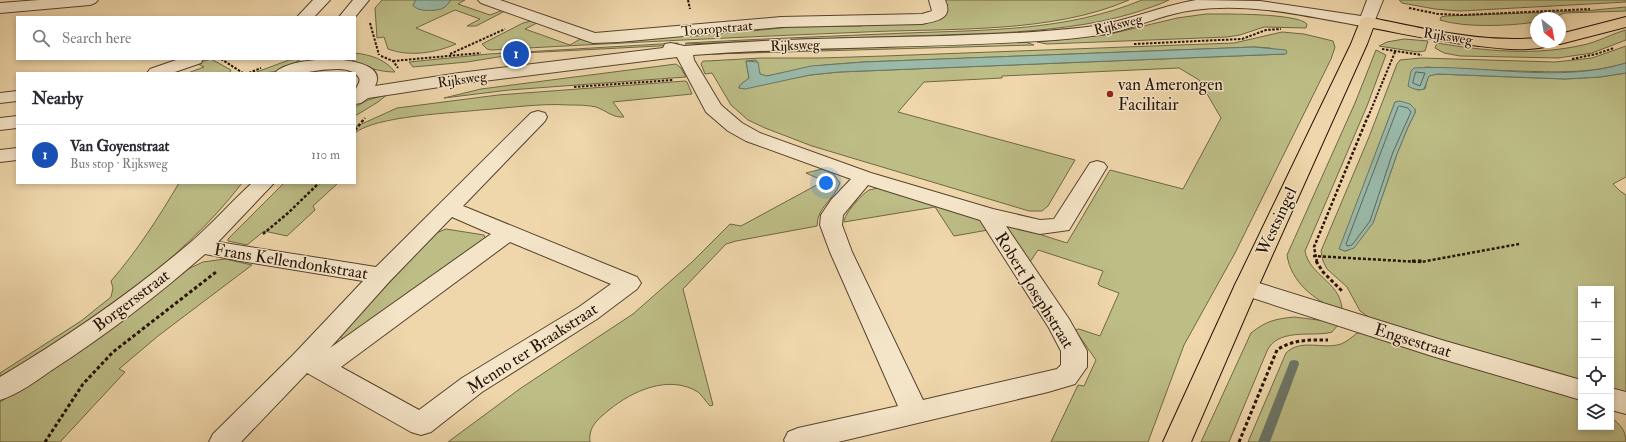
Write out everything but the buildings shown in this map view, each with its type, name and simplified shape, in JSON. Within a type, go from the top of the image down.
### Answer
[{"type":"main road","name":"Rijksweg","points":[[1368,22],[1445,37],[1514,45],[1530,44]]},
{"type":"main road","name":"Westsingel","points":[[1177,442],[1246,287],[1368,22]]},
{"type":"main road","points":[[1566,37],[1626,22]]},
{"type":"street","points":[[0,8],[90,0]]},
{"type":"street","points":[[306,16],[322,0]]},
{"type":"street","points":[[348,16],[361,0]]},
{"type":"street","name":"Tooropstraat","points":[[486,0],[593,38],[781,22],[922,19],[932,17],[940,12],[937,0]]},
{"type":"street","name":"Westsingel","points":[[1368,22],[1375,0]]},
{"type":"street","name":"Rijksweg","points":[[362,90],[398,87],[563,65],[684,51],[741,47],[1023,37],[1084,32],[1133,22],[1178,8],[1223,4],[1255,4],[1368,22]]},
{"type":"street","name":"Rijksweg","points":[[362,90],[503,62],[600,51],[670,47],[684,51]]},
{"type":"street","points":[[684,51],[690,66],[713,108],[735,128],[753,137],[864,177],[988,215],[1040,227],[1061,225],[1097,167]]},
{"type":"street","points":[[159,72],[192,60]]},
{"type":"street","points":[[287,72],[320,62],[353,66],[364,71],[362,90]]},
{"type":"street","name":"Rijksweg","points":[[452,72],[563,65]]},
{"type":"street","points":[[0,98],[16,96]]},
{"type":"street","points":[[312,365],[381,276],[538,117]]},
{"type":"street","points":[[0,124],[16,122]]},
{"type":"street","points":[[0,134],[16,132]]},
{"type":"street","points":[[0,156],[16,154]]},
{"type":"street","points":[[864,177],[836,210],[832,216],[831,225],[841,252],[915,412]]},
{"type":"street","name":"Borgersstraat","points":[[0,390],[112,316],[158,280],[200,246],[256,187]]},
{"type":"street","name":"Menno ter Braakstraat","points":[[312,365],[422,424],[472,385],[588,313],[629,283],[449,208]]},
{"type":"street","name":"Robert Josephstraat","points":[[799,442],[798,440],[1048,382],[1066,376],[1074,367],[1074,351],[1056,319],[988,215]]},
{"type":"street","points":[[223,442],[312,365],[508,232]]},
{"type":"street","name":"Frans Kellendonkstraat","points":[[200,246],[240,254],[381,276]]},
{"type":"street","name":"Engsestraat","points":[[1246,287],[1441,349],[1578,389]]},
{"type":"street","points":[[1614,400],[1626,403]]},
{"type":"path","points":[[1438,14],[1472,15],[1596,8]]},
{"type":"path","points":[[448,55],[531,16]]},
{"type":"path","points":[[369,18],[379,56]]},
{"type":"path","points":[[1128,44],[1242,39],[1266,30],[1285,29]]},
{"type":"path","points":[[1239,442],[1277,350],[1284,344],[1295,341],[1336,338],[1342,335],[1346,330],[1350,309],[1347,300],[1338,286],[1321,270],[1313,256],[1314,247],[1395,52]]},
{"type":"path","points":[[223,60],[241,72]]},
{"type":"path","points":[[356,129],[368,115]]},
{"type":"path","points":[[45,442],[83,384],[113,352],[240,254],[288,213],[318,184]]},
{"type":"path","points":[[1313,256],[1421,262],[1519,244]]},
{"type":"green space","points":[[382,0],[416,0],[413,5],[418,8],[434,10],[443,7],[451,0],[465,0],[458,4],[490,15],[503,10],[505,11],[476,26],[467,26],[480,19],[455,10],[416,28],[456,44],[431,52],[405,53],[388,49],[384,37],[377,38],[375,8]]},
{"type":"green space","points":[[943,0],[1129,0],[1099,11],[1067,19],[999,27],[771,36],[491,50],[487,49],[482,44],[523,23],[531,21],[537,23],[525,29],[570,45],[582,38],[687,33],[696,36],[735,32],[743,28],[751,31],[791,27],[861,26],[868,23],[943,16],[946,14]]},
{"type":"green space","points":[[1142,0],[1169,0],[1120,17],[1069,27],[999,33],[685,44],[741,40],[967,31],[1026,27],[1085,18]]},
{"type":"green space","points":[[1399,0],[1626,0],[1626,2],[1460,11],[1435,9],[1402,3]]},
{"type":"green space","points":[[1626,7],[1626,11],[1556,12]]},
{"type":"green space","points":[[1530,13],[1530,23],[1488,26],[1450,23],[1440,20],[1441,17]]},
{"type":"green space","points":[[1206,14],[1275,16],[1301,20],[1307,24],[1306,28],[1264,27],[1240,35],[1227,37],[1047,44],[1037,42],[1106,35],[1177,18]]},
{"type":"green space","points":[[1626,30],[1626,40],[1592,53],[1558,58],[1460,56],[1444,53],[1435,48],[1437,43],[1492,50],[1547,50],[1589,44]]},
{"type":"green space","points":[[1282,32],[1304,34],[1333,41],[1335,47],[1331,59],[1235,253],[1184,345],[1148,442],[1051,442],[1078,385],[1084,386],[1096,360],[1075,330],[1079,329],[1100,336],[1119,293],[1098,284],[1103,271],[1038,250],[1030,262],[1001,222],[1067,243],[1110,170],[1183,189],[1221,118],[1199,80],[1179,68],[1002,76],[1002,78],[924,82],[898,112],[1075,160],[1048,206],[1042,211],[1029,211],[812,146],[765,128],[748,120],[731,105],[712,73],[705,74],[701,64],[703,61],[761,58],[884,56],[1234,43]],"holes":[[[1254,47],[1270,48],[1285,54],[839,72],[810,75],[739,88],[740,85],[749,78],[746,61],[756,60],[760,74],[767,76],[824,65],[864,62]]]},
{"type":"green space","points":[[1404,39],[1428,41],[1425,51],[1417,52],[1379,46],[1387,42]]},
{"type":"green space","points":[[1023,41],[1034,45],[712,54]]},
{"type":"green space","points":[[678,43],[678,45],[523,53],[467,62],[413,67],[409,62],[489,54]]},
{"type":"green space","points":[[1626,46],[1626,63],[1612,67],[1585,71],[1545,72],[1425,67],[1417,90],[1425,89],[1428,76],[1437,74],[1565,79],[1600,77],[1626,73],[1626,177],[1613,184],[1626,195],[1626,397],[1614,393],[1614,286],[1578,286],[1578,382],[1370,318],[1360,311],[1347,287],[1327,269],[1323,261],[1321,251],[1369,137],[1397,64],[1400,60],[1421,58],[1555,62],[1592,58]],"holes":[[[1395,102],[1415,109],[1415,113],[1397,154],[1373,223],[1349,250],[1345,251],[1340,249]]]},
{"type":"green space","points":[[1376,50],[1386,55],[1367,106],[1305,251],[1312,267],[1336,291],[1342,308],[1338,310],[1320,301],[1305,289],[1293,274],[1287,255],[1355,103]]},
{"type":"green space","points":[[356,53],[367,55],[377,58],[387,64],[395,72],[377,70],[352,60],[356,60]]},
{"type":"green space","points":[[213,60],[231,70],[230,72],[191,72],[204,67],[196,63]]},
{"type":"green space","points":[[289,60],[299,60],[279,70],[257,72]]},
{"type":"green space","points":[[676,64],[681,68],[686,77],[509,90],[444,98],[481,89]]},
{"type":"green space","points":[[685,81],[687,82],[692,94],[613,102],[624,117],[610,114],[596,107],[590,106],[536,105],[415,116],[379,123],[365,127],[356,132],[356,127],[397,108],[498,95]]},
{"type":"green space","points":[[388,94],[356,115],[356,106],[368,100]]},
{"type":"green space","points":[[822,169],[834,174],[840,183],[820,214],[817,226],[726,244],[683,289],[713,405],[710,406],[698,392],[687,387],[663,385],[640,391],[618,403],[609,410],[592,428],[590,442],[448,442],[521,388],[633,314],[691,263],[730,224],[741,226],[824,181],[806,173]]},
{"type":"green space","points":[[178,184],[241,184],[217,213],[160,267],[98,314],[0,379],[0,373],[81,321],[111,297],[113,288],[111,281],[130,258]]},
{"type":"green space","points":[[283,184],[337,184],[313,206],[315,210],[287,236],[264,231],[247,245],[228,241],[228,239]]},
{"type":"green space","points":[[878,188],[979,218],[988,230],[954,236],[935,207],[844,222],[850,209],[862,196],[869,190]]},
{"type":"green space","points":[[446,229],[484,235],[485,238],[483,241],[346,339],[341,338],[341,334],[436,233]]},
{"type":"green space","points":[[225,259],[252,265],[158,336],[119,369],[125,372],[60,442],[0,442],[0,402],[58,365],[188,269],[203,262]]},
{"type":"green space","points":[[1294,317],[1326,321],[1338,325],[1332,332],[1285,336],[1272,344],[1267,351],[1229,442],[1201,442],[1251,333],[1271,321]]},
{"type":"green space","points":[[1357,333],[1363,333],[1578,397],[1578,430],[1614,430],[1614,420],[1622,428],[1625,434],[1626,442],[1248,442],[1286,353],[1298,346],[1327,346],[1341,344]]},
{"type":"water","points":[[416,0],[451,0],[447,5],[438,10],[422,10],[413,5]]},
{"type":"water","points":[[1254,47],[1286,50],[1287,53],[839,72],[810,75],[745,89],[739,88],[740,85],[749,78],[746,61],[758,62],[760,74],[767,76],[811,66],[864,62]]},
{"type":"water","points":[[1626,63],[1626,73],[1600,77],[1565,79],[1437,74],[1429,76],[1424,89],[1420,90],[1408,86],[1411,71],[1414,68],[1467,68],[1547,73],[1600,69]]},
{"type":"water","points":[[1400,101],[1410,104],[1415,109],[1415,113],[1397,154],[1373,223],[1354,248],[1345,251],[1339,249],[1395,102]]},
{"type":"waterway","points":[[1264,442],[1294,364]]},
{"type":"place","name":"Van Goyenstraat","points":[[516,54]]},
{"type":"place","name":"van Amerongen Facilitair","points":[[1110,94]]}]
